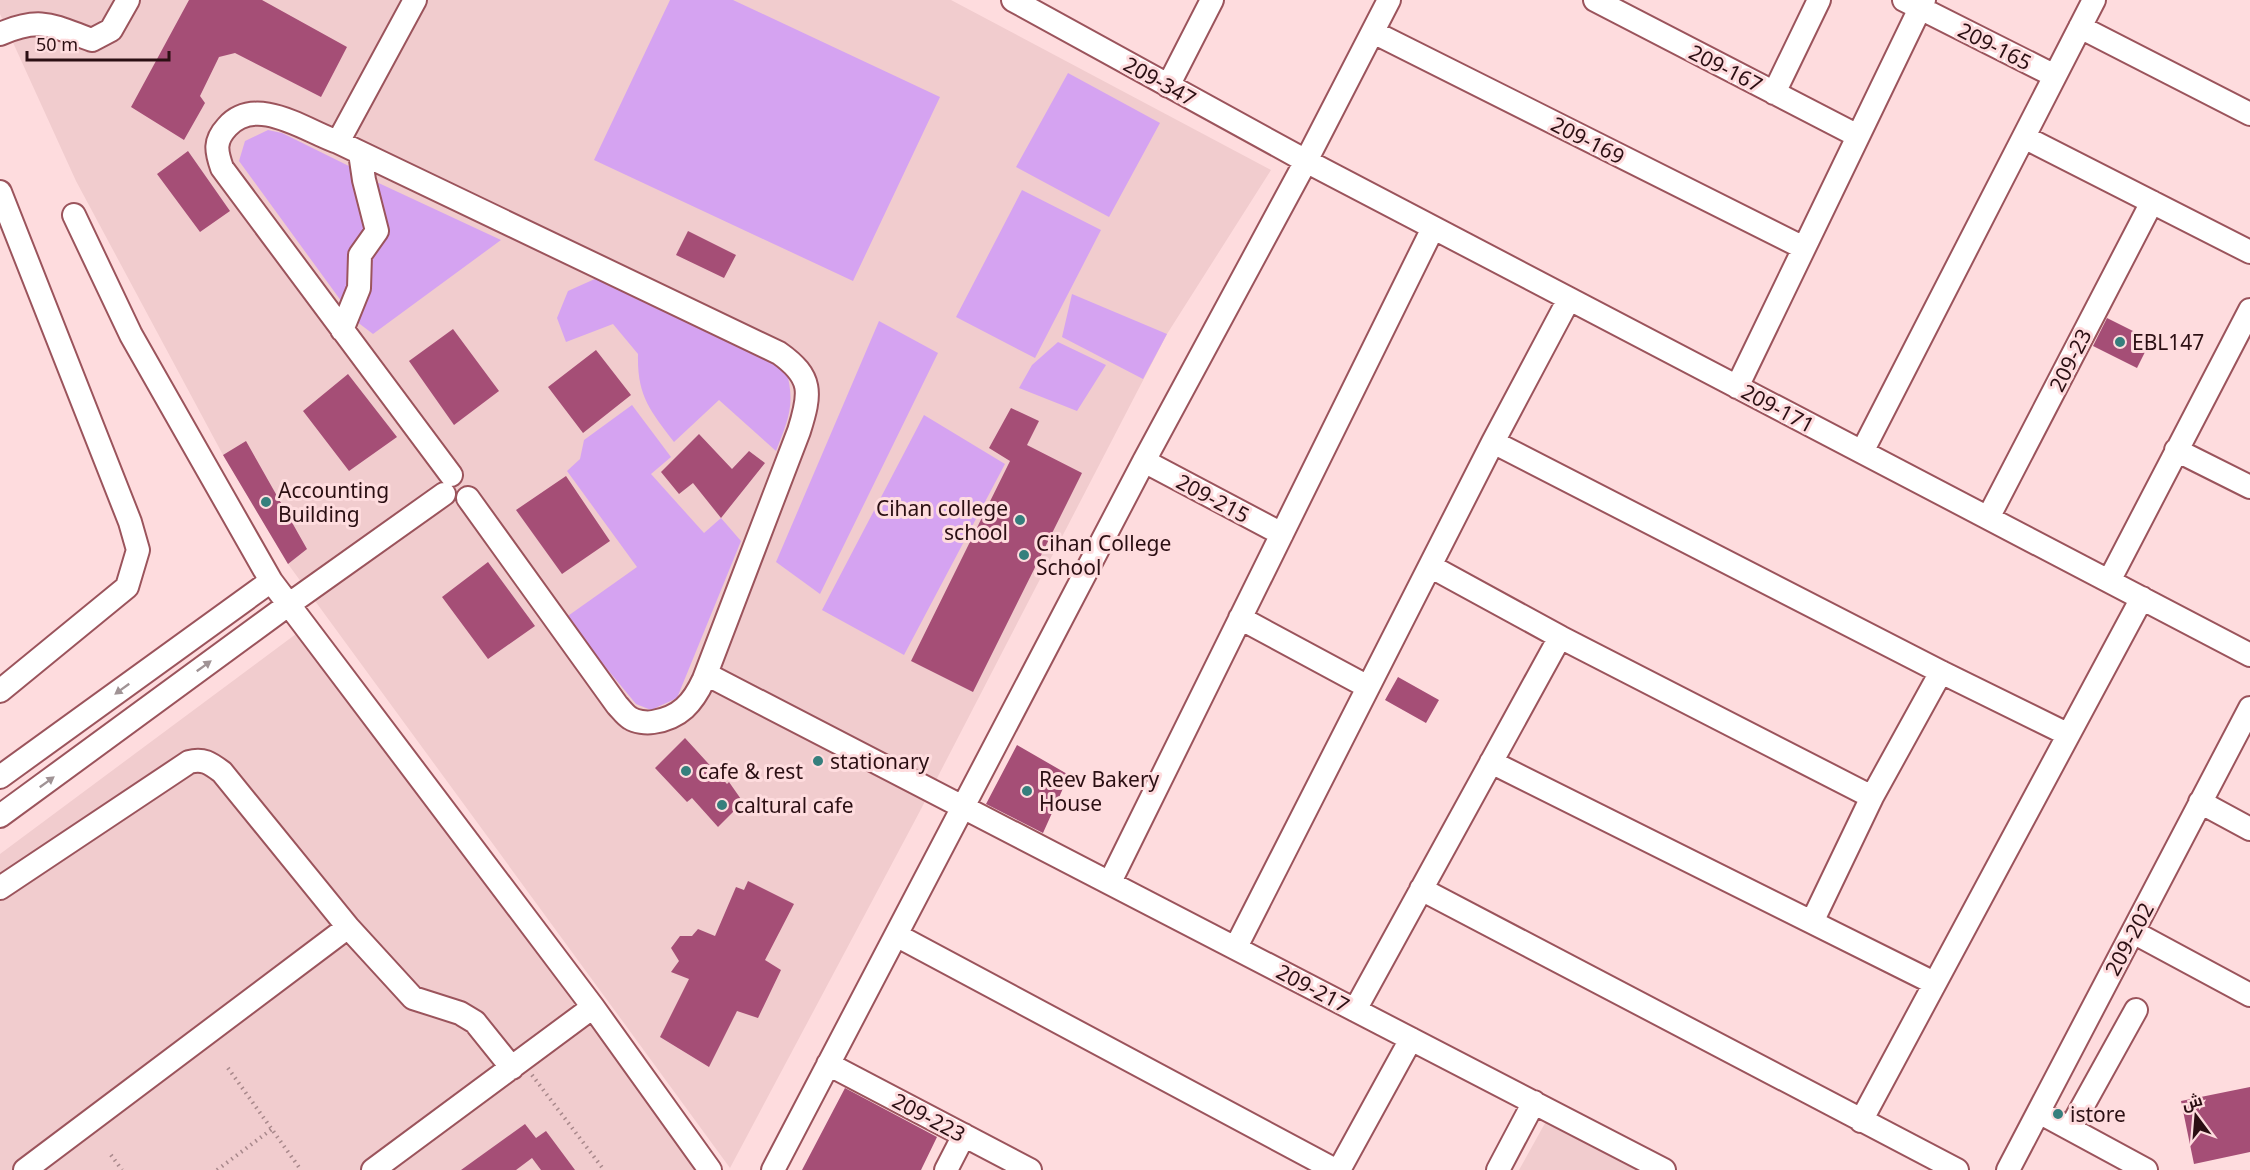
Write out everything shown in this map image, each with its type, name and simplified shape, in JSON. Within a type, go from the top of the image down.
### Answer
[{"type":"street","points":[[0,34],[27,23],[46,23],[92,40],[111,30],[128,0]]},
{"type":"street","points":[[338,142],[415,0]]},
{"type":"street","name":"209-347","points":[[1013,0],[1045,8],[1168,86],[1306,161]]},
{"type":"street","points":[[1168,86],[1212,0]]},
{"type":"street","points":[[773,1170],[1143,461],[1306,161],[1389,0]]},
{"type":"street","name":"209-167","points":[[1595,0],[1858,136]]},
{"type":"street","points":[[1774,93],[1819,0]]},
{"type":"street","points":[[1862,452],[2094,0]]},
{"type":"street","points":[[1737,387],[1858,136],[1916,3]]},
{"type":"street","name":"209-165","points":[[1916,3],[2055,76]]},
{"type":"street","points":[[2080,27],[2250,114]]},
{"type":"street","name":"209-169","points":[[1372,32],[1804,248]]},
{"type":"street","points":[[258,113],[275,116],[338,142],[779,353],[802,374],[809,396],[806,411],[706,674],[695,696],[684,710],[673,718],[646,723],[631,719],[605,689],[468,498],[455,502],[448,484],[342,330],[240,195],[222,168],[215,148],[219,135],[230,123],[244,115],[258,113]]},
{"type":"street","points":[[2024,137],[2250,252]]},
{"type":"street","points":[[342,330],[359,288],[360,255],[377,231],[360,153]]},
{"type":"street","name":"209-171","points":[[1306,161],[2250,655]]},
{"type":"street","points":[[0,192],[130,522],[138,550],[127,587],[0,691]]},
{"type":"street","name":"209-23","points":[[1988,518],[2152,202]]},
{"type":"street","points":[[74,215],[131,335],[271,581],[593,1007],[710,1170]]},
{"type":"street","points":[[1110,882],[1433,228]]},
{"type":"street","points":[[1236,948],[1493,442],[1569,299]]},
{"type":"street","points":[[2109,581],[2176,450],[2248,320]]},
{"type":"street","points":[[1493,442],[1941,672],[2067,734]]},
{"type":"street","points":[[2176,450],[2250,487]]},
{"type":"street","name":"209-215","points":[[1143,461],[1282,534]]},
{"type":"street","points":[[0,816],[448,484]]},
{"type":"street","points":[[1431,566],[1560,637],[1872,797]]},
{"type":"street","points":[[0,777],[271,581]]},
{"type":"street","points":[[1861,1121],[2142,598]]},
{"type":"street","points":[[1240,618],[1368,687]]},
{"type":"street","points":[[1355,1010],[1560,637]]},
{"type":"street","points":[[1812,922],[1872,797],[1941,672]]},
{"type":"street","name":"209-217","points":[[706,674],[1664,1170]]},
{"type":"street","name":"209-202","points":[[2008,1170],[2250,708]]},
{"type":"street","points":[[0,888],[189,762],[197,760],[209,762],[222,772],[348,927],[413,998],[460,1013],[475,1022],[517,1064]]},
{"type":"street","points":[[1491,762],[1934,983]]},
{"type":"street","points":[[2200,802],[2250,829]]},
{"type":"street","points":[[1422,889],[1957,1170]]},
{"type":"street","points":[[25,1170],[348,927]]},
{"type":"street","points":[[2133,932],[2250,995]]},
{"type":"street","points":[[896,935],[1337,1170],[1411,1038]]},
{"type":"street","points":[[373,1170],[593,1007]]},
{"type":"street","points":[[2070,1129],[2136,1010]]},
{"type":"street","name":"209-223","points":[[828,1064],[1030,1170]]},
{"type":"street","points":[[1498,1170],[1534,1102]]},
{"type":"street","points":[[2039,1112],[2070,1129],[2112,1162],[2146,1170]]},
{"type":"street","points":[[946,1170],[964,1135]]},
{"type":"path","points":[[517,1064],[604,1170]]},
{"type":"path","points":[[228,1068],[301,1170]]},
{"type":"path","points":[[217,1170],[272,1129]]},
{"type":"path","points":[[111,1155],[122,1170]]},
{"type":"shaded area","points":[[0,0],[951,0],[1271,170],[1167,334],[920,811],[730,1168],[288,564],[223,455],[76,181],[0,14]]},
{"type":"shaded area","points":[[670,0],[733,0],[940,97],[853,281],[594,160]]},
{"type":"shaded area","points":[[1068,73],[1160,123],[1109,217],[1016,167]]},
{"type":"shaded area","points":[[268,130],[282,133],[355,169],[372,230],[347,309],[239,161],[245,141]]},
{"type":"shaded area","points":[[370,179],[501,240],[373,334],[352,318],[367,286]]},
{"type":"shaded area","points":[[1022,190],[1101,230],[1035,358],[956,317]]},
{"type":"shaded area","points":[[597,278],[786,370],[790,393],[789,412],[776,451],[719,400],[674,442],[647,402],[640,381],[638,354],[613,324],[566,342],[557,318],[568,291]]},
{"type":"shaded area","points":[[1072,294],[1167,334],[1143,379],[1062,337]]},
{"type":"shaded area","points":[[879,321],[938,353],[820,594],[776,562]]},
{"type":"shaded area","points":[[1058,342],[1106,365],[1077,411],[1019,388],[1032,365]]},
{"type":"shaded area","points":[[632,405],[671,457],[651,474],[704,533],[721,518],[741,541],[677,698],[651,710],[636,704],[565,618],[637,567],[567,471],[580,459],[584,440]]},
{"type":"shaded area","points":[[924,415],[1005,464],[904,655],[822,610]]},
{"type":"shaded area","points":[[300,631],[703,1170],[0,1170],[0,854]]},
{"type":"shaded area","points":[[1549,1116],[1652,1170],[1519,1170]]},
{"type":"building","points":[[189,0],[262,0],[347,47],[321,97],[235,53],[219,57],[200,96],[205,103],[184,140],[131,107]]},
{"type":"building","points":[[188,151],[230,211],[200,232],[157,174]]},
{"type":"building","points":[[688,231],[736,255],[724,278],[676,255]]},
{"type":"building","name":"EBL147","points":[[2107,318],[2151,340],[2137,368],[2093,346]]},
{"type":"building","points":[[453,329],[499,391],[454,425],[409,361]]},
{"type":"building","points":[[596,350],[631,395],[583,433],[548,387]]},
{"type":"building","points":[[348,374],[397,437],[349,471],[303,411]]},
{"type":"building","name":"Cihan college school","points":[[1011,408],[1039,421],[1027,445],[1082,473],[973,692],[911,661],[1010,461],[989,448]]},
{"type":"building","points":[[699,434],[732,469],[749,451],[765,463],[721,518],[693,483],[679,494],[661,472]]},
{"type":"building","name":"Accounting Building","points":[[246,441],[307,549],[288,564],[223,455]]},
{"type":"building","points":[[566,476],[610,541],[562,574],[516,510]]},
{"type":"building","points":[[488,562],[535,626],[488,659],[442,597]]},
{"type":"building","points":[[1398,677],[1439,700],[1426,723],[1385,700]]},
{"type":"building","points":[[685,738],[727,784],[729,782],[743,802],[718,827],[692,798],[687,802],[655,768]]},
{"type":"building","name":"Reev Bakery House","points":[[1017,745],[1069,775],[1043,833],[986,804]]},
{"type":"building","points":[[748,881],[794,904],[765,960],[781,970],[758,1018],[737,1011],[709,1067],[660,1037],[689,979],[671,972],[679,961],[671,948],[680,936],[692,936],[698,929],[715,936],[736,887],[744,890]]},
{"type":"building","points":[[2250,1087],[2250,1152],[2194,1164],[2181,1101]]},
{"type":"building","points":[[845,1088],[937,1137],[921,1170],[802,1170]]},
{"type":"building","points":[[525,1124],[536,1138],[546,1131],[575,1170],[541,1170],[532,1158],[516,1170],[461,1170]]},
{"type":"place","name":"EBL147","points":[[2120,342]]},
{"type":"place","name":"Accounting Building","points":[[266,502]]},
{"type":"place","name":"Cihan college school","points":[[1020,520]]},
{"type":"place","name":"Cihan College School","points":[[1024,555]]},
{"type":"place","name":"stationary","points":[[818,761]]},
{"type":"place","name":"cafe & rest","points":[[686,771]]},
{"type":"place","name":"Reev Bakery House","points":[[1027,791]]},
{"type":"place","name":"caltural cafe","points":[[722,805]]},
{"type":"place","name":"istore","points":[[2058,1114]]}]
